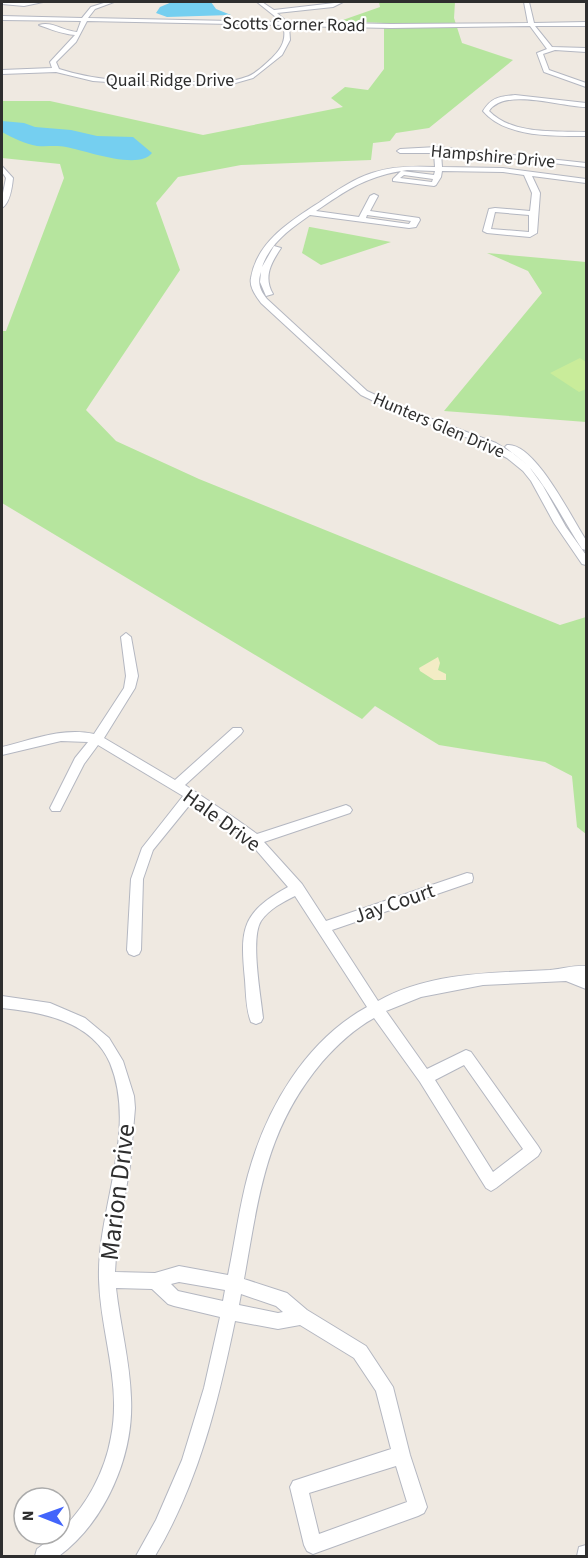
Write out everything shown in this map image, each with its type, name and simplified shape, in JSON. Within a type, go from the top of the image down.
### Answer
[{"type":"street","points":[[2,2],[24,4],[40,2]]},
{"type":"street","points":[[56,70],[53,62],[78,34],[89,10],[111,2]]},
{"type":"street","points":[[259,2],[286,24]]},
{"type":"street","points":[[274,12],[333,5],[340,2]]},
{"type":"street","points":[[527,2],[530,23],[536,35],[550,49]]},
{"type":"street","name":"Scotts Corner Road","points":[[2,18],[434,26],[586,24]]},
{"type":"street","points":[[2,24],[48,25],[61,32],[78,34]]},
{"type":"street","name":"Quail Ridge Drive","points":[[2,72],[56,70],[77,77],[105,81],[202,84],[241,81],[250,78],[286,46],[286,24]]},
{"type":"street","points":[[586,50],[550,49],[540,53],[546,71],[586,85]]},
{"type":"street","name":"Hampshire Drive","points":[[586,105],[566,105],[506,97],[491,103],[486,111],[494,121],[538,132],[586,134]]},
{"type":"street","points":[[437,149],[440,168],[438,177],[434,184],[395,180],[403,173],[438,177]]},
{"type":"street","name":"Hampshire Drive","points":[[400,151],[437,149],[503,154],[586,165]]},
{"type":"street","points":[[2,168],[10,178],[2,206]]},
{"type":"street","name":"Hunters Glen Drive","points":[[586,181],[527,173],[440,168],[407,168],[374,174],[348,186],[312,213],[286,228],[274,240],[256,269],[254,280],[257,291],[264,301],[353,383],[383,405],[492,445],[527,470],[539,486],[563,532],[586,562]]},
{"type":"street","points":[[527,173],[536,193],[532,213],[533,234],[486,230],[493,211],[532,213]]},
{"type":"street","points":[[363,215],[374,195]]},
{"type":"street","points":[[312,213],[363,215],[416,220],[413,225],[409,225],[363,215]]},
{"type":"street","name":"Hunters Glen Drive","points":[[298,222],[280,244],[265,270],[263,283],[273,300],[388,400],[501,442],[524,456],[547,481],[586,547]]},
{"type":"street","points":[[56,808],[79,761],[97,739],[129,687],[132,676],[126,637]]},
{"type":"street","points":[[176,786],[237,730]]},
{"type":"street","name":"Hale Drive","points":[[2,751],[68,735],[84,735],[97,739],[191,795],[255,840],[297,888],[376,1009],[425,1077],[491,1183],[533,1151],[466,1057],[425,1077]]},
{"type":"street","points":[[134,950],[137,879],[148,848],[191,795]]},
{"type":"street","points":[[255,840],[346,810]]},
{"type":"street","name":"Jay Court","points":[[322,928],[466,878]]},
{"type":"street","points":[[256,1018],[250,946],[253,923],[277,899],[297,888]]},
{"type":"street","points":[[145,1557],[175,1501],[190,1465],[201,1429],[229,1311],[259,1163],[273,1124],[292,1090],[325,1047],[387,1003],[434,987],[480,978],[567,975],[586,972]]},
{"type":"street","points":[[567,975],[586,983]]},
{"type":"street","name":"Marion Drive","points":[[2,1002],[28,1003],[59,1011],[92,1031],[114,1057],[127,1098],[125,1153],[107,1252],[107,1280],[122,1405],[120,1436],[104,1490],[62,1545],[44,1557]]},
{"type":"street","name":"Marion Drive","points":[[107,1280],[155,1281],[179,1274],[235,1284],[281,1299],[301,1316],[360,1352],[384,1386],[401,1455],[418,1508],[313,1545],[299,1487],[401,1455]]},
{"type":"street","points":[[155,1281],[174,1298],[278,1321],[301,1316]]},
{"type":"green space","points":[[379,2],[455,2],[454,18],[462,43],[513,60],[429,128],[396,133],[390,141],[373,143],[371,160],[241,165],[178,177],[156,203],[180,270],[86,410],[116,441],[199,479],[560,625],[586,617],[586,834],[577,827],[572,776],[545,762],[439,745],[375,706],[362,719],[2,503],[2,331],[6,331],[64,178],[60,164],[2,158],[2,101],[50,101],[203,135],[343,107],[331,98],[345,87],[368,90],[384,69],[384,23],[340,21],[380,7]]},
{"type":"green space","points":[[309,227],[391,242],[321,265],[302,253]]},
{"type":"green space","points":[[487,253],[586,262],[586,422],[444,411],[542,293],[528,271]]},
{"type":"green space","points":[[580,358],[586,362],[586,389],[579,392],[550,373]]},
{"type":"sand","points":[[438,657],[440,663],[438,670],[446,674],[446,680],[434,680],[420,671],[419,668]]},
{"type":"water","points":[[172,2],[211,2],[216,9],[231,15],[167,17],[156,13],[160,7]]},
{"type":"water","points":[[2,121],[71,130],[97,136],[133,137],[152,153],[145,158],[124,160],[66,147],[33,145],[2,132]]}]
